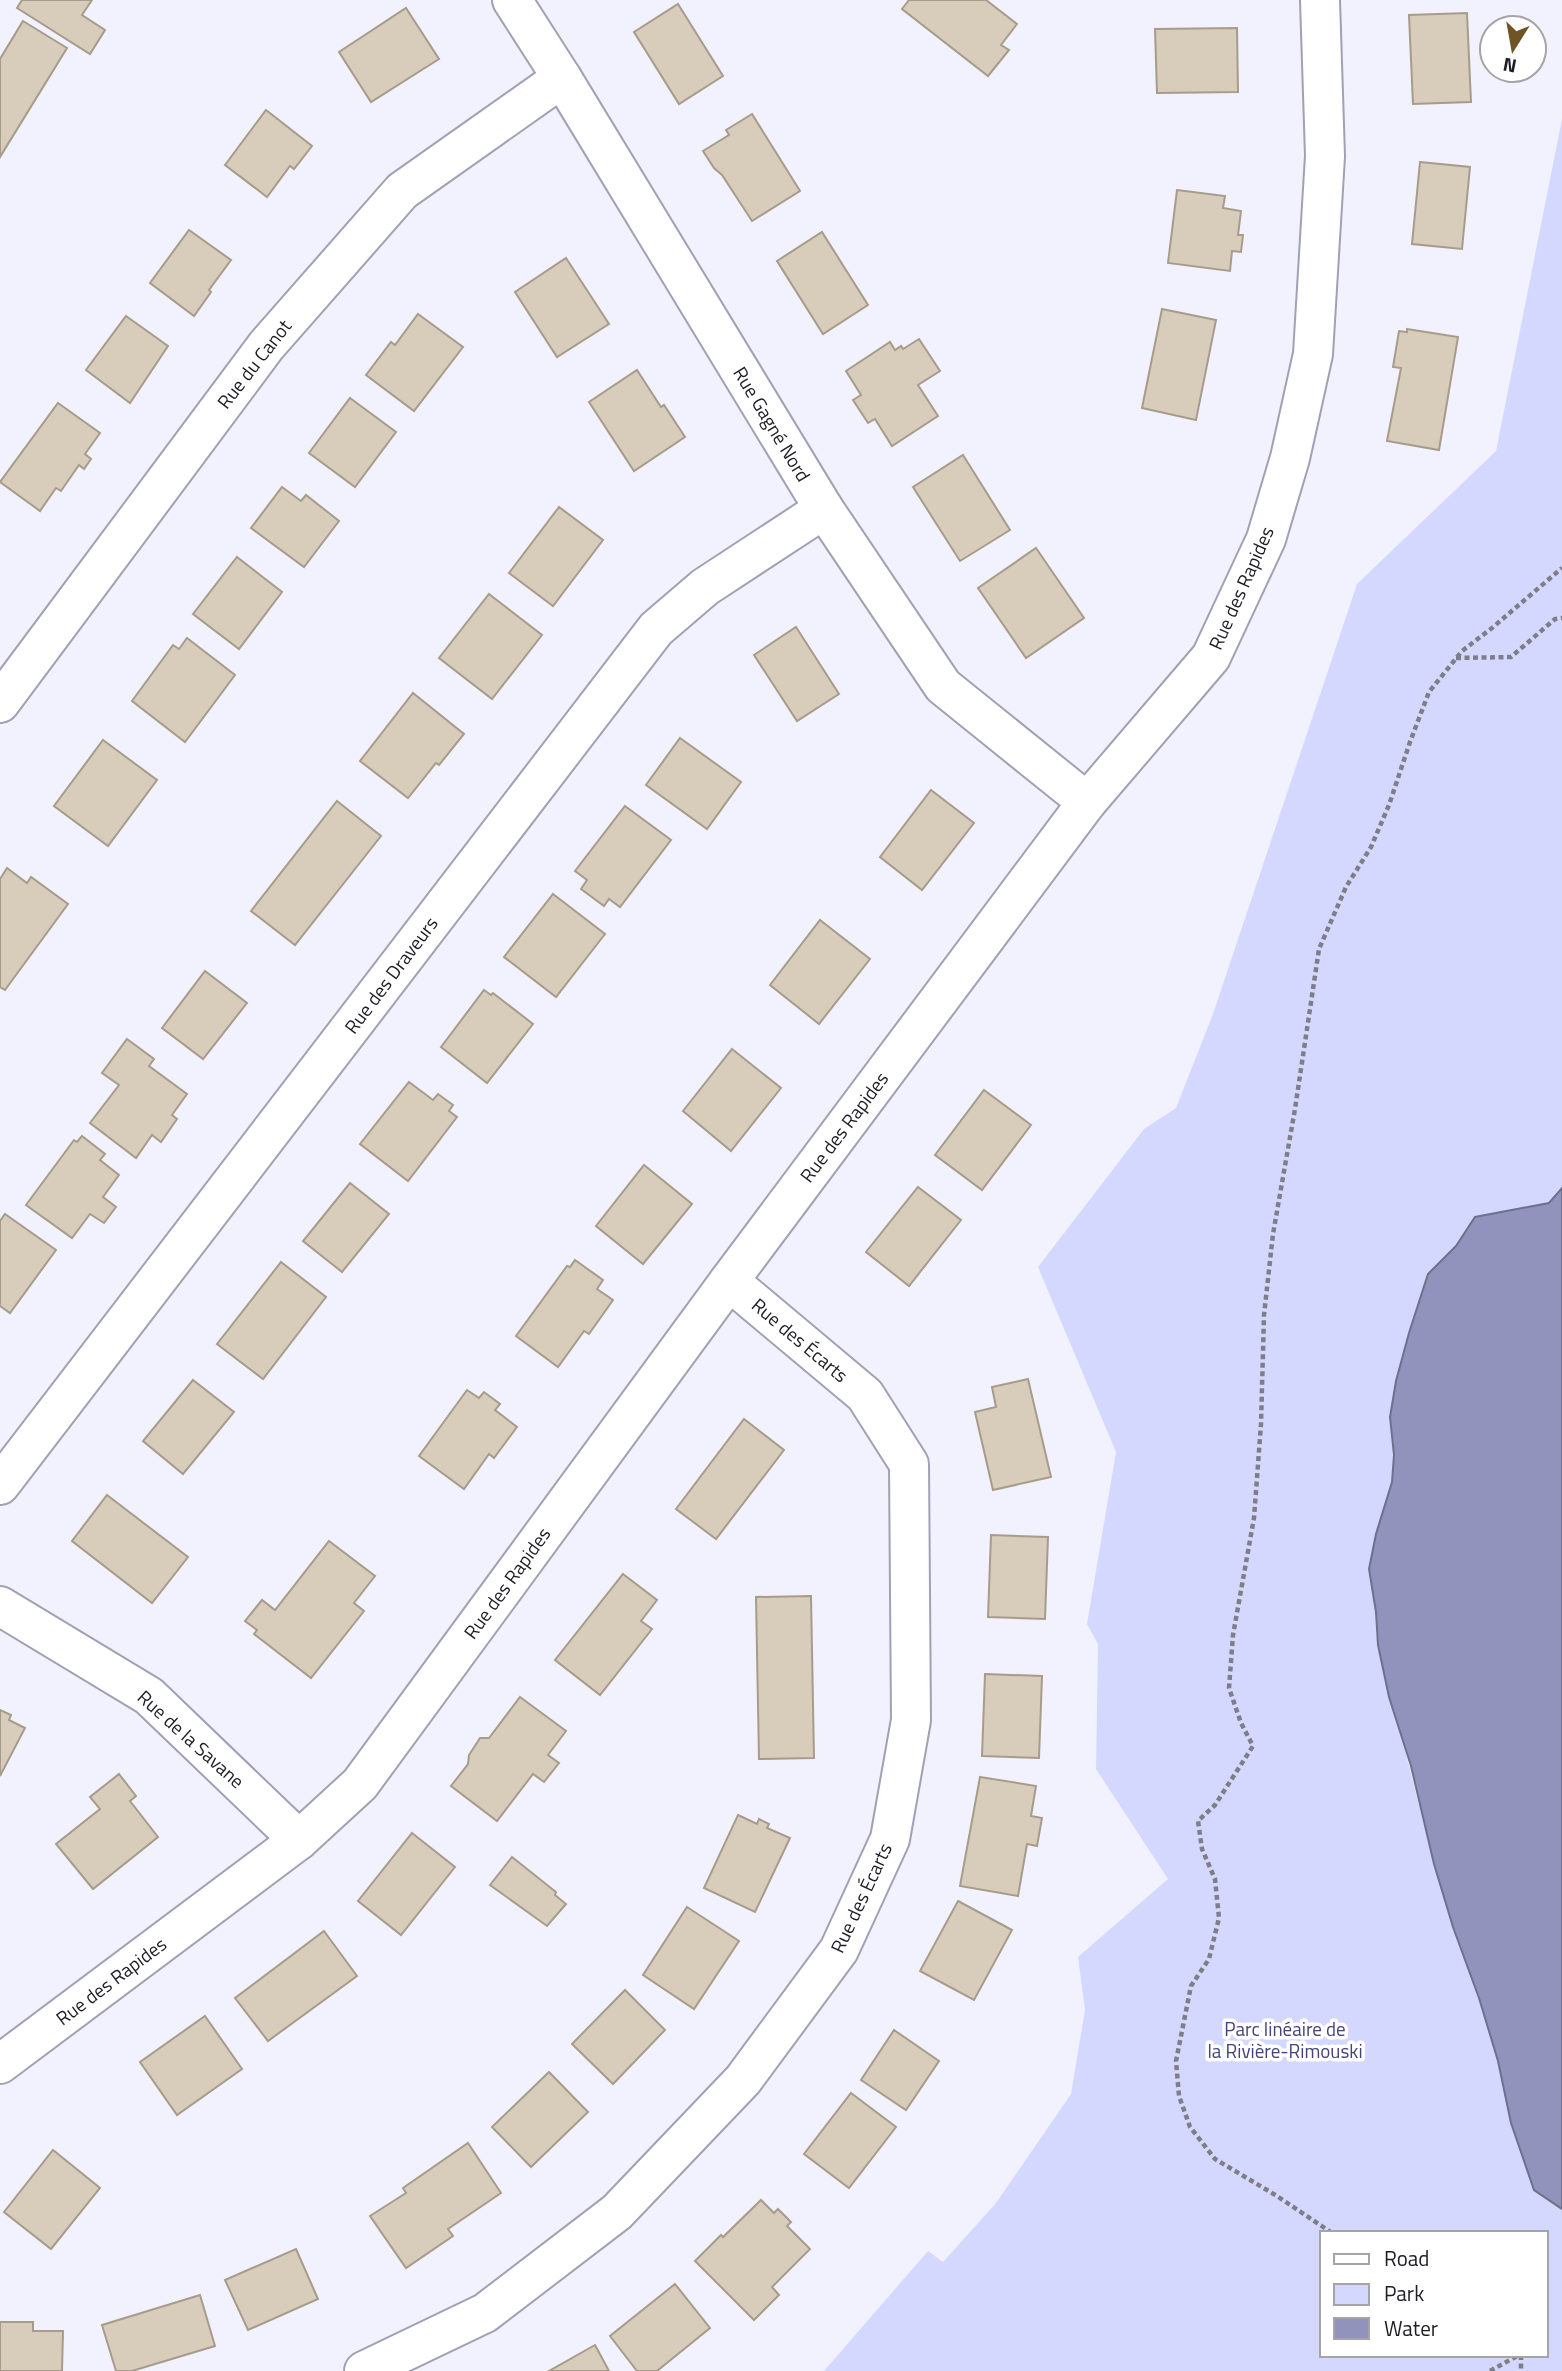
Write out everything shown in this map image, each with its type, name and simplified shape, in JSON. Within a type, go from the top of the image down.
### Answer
[{"type":"street","name":"Rue Gagné Nord","points":[[512,0],[824,509],[943,685],[1087,802]]},
{"type":"street","name":"Rue des Rapides","points":[[0,2064],[299,1840],[360,1784],[730,1280],[1087,802],[1210,657],[1266,539],[1290,458],[1313,354],[1325,156],[1320,0]]},
{"type":"street","name":"Rue du Canot","points":[[0,703],[266,346],[402,191],[562,78]]},
{"type":"street","name":"Rue des Draveurs","points":[[0,1485],[656,629],[705,587],[824,509]]},
{"type":"street","name":"Rue des Écarts","points":[[365,2371],[485,2313],[617,2212],[743,2080],[839,1950],[890,1839],[911,1720],[909,1464],[865,1395],[730,1280]]},
{"type":"street","name":"Rue de la Savane","points":[[0,1606],[149,1696],[299,1840]]},
{"type":"path","points":[[1329,2231],[1214,2159],[1189,2127],[1180,2096],[1176,2061],[1191,1986],[1209,1959],[1219,1918],[1215,1879],[1202,1849],[1198,1821],[1215,1805],[1253,1746],[1228,1688],[1233,1635],[1254,1518],[1261,1424],[1264,1315],[1273,1234],[1320,949],[1346,887],[1371,847],[1389,805],[1429,692],[1456,658],[1562,568]]},
{"type":"path","points":[[1456,658],[1511,657],[1555,619],[1562,618]]},
{"type":"path","points":[[1490,2371],[1516,2357]]},
{"type":"green space","name":"Parc linéaire de la Rivière-Rimouski","points":[[1562,119],[1562,1188],[1549,1203],[1475,1217],[1456,1246],[1428,1274],[1394,1455],[1392,1482],[1376,1534],[1369,1569],[1378,1645],[1434,1864],[1498,2061],[1511,2123],[1534,2190],[1562,2209],[1562,2371],[824,2371],[928,2251],[943,2262],[996,2203],[1071,2094],[1085,2010],[1078,1957],[1168,1879],[1096,1769],[1098,1644],[1087,1624],[1116,1452],[1038,1267],[1144,1129],[1176,1108],[1213,1014],[1357,584],[1496,451]]},
{"type":"water","points":[[1562,1188],[1562,2209],[1534,2190],[1511,2123],[1498,2061],[1434,1864],[1411,1766],[1389,1697],[1378,1645],[1369,1569],[1376,1534],[1392,1482],[1394,1455],[1390,1417],[1396,1381],[1428,1274],[1456,1246],[1475,1217],[1549,1203]]},
{"type":"building","points":[[22,0],[92,0],[82,15],[105,30],[90,54],[17,8]]},
{"type":"building","points":[[909,0],[986,0],[1017,24],[1001,45],[1009,50],[988,76],[902,9]]},
{"type":"building","points":[[678,4],[723,76],[679,104],[634,32]]},
{"type":"building","points":[[406,8],[439,59],[371,102],[339,52]]},
{"type":"building","points":[[1467,13],[1471,102],[1413,104],[1409,15]]},
{"type":"building","points":[[23,21],[67,48],[0,157],[0,59]]},
{"type":"building","points":[[1237,28],[1238,92],[1157,93],[1155,29]]},
{"type":"building","points":[[266,110],[312,146],[294,169],[290,166],[267,197],[225,165]]},
{"type":"building","points":[[752,114],[800,191],[752,221],[703,151],[729,135],[726,130]]},
{"type":"building","points":[[1420,162],[1470,167],[1462,249],[1412,244]]},
{"type":"building","points":[[1177,190],[1225,196],[1223,208],[1241,211],[1238,235],[1243,235],[1241,252],[1232,251],[1230,271],[1168,263]]},
{"type":"building","points":[[189,230],[231,260],[194,316],[150,283]]},
{"type":"building","points":[[822,232],[868,305],[823,334],[777,261]]},
{"type":"building","points":[[566,258],[609,324],[557,357],[515,292]]},
{"type":"building","points":[[1162,309],[1216,320],[1196,420],[1142,408]]},
{"type":"building","points":[[418,314],[463,347],[414,411],[366,375],[391,342],[395,345]]},
{"type":"building","points":[[126,316],[168,346],[130,403],[86,370]]},
{"type":"building","points":[[1407,329],[1458,337],[1439,450],[1387,441],[1401,368],[1393,367],[1399,331],[1407,332]]},
{"type":"building","points":[[919,339],[940,371],[918,385],[938,416],[892,446],[875,419],[868,423],[853,400],[861,395],[846,371],[890,342],[895,350],[901,346],[903,349]]},
{"type":"building","points":[[637,370],[685,437],[634,471],[589,402]]},
{"type":"building","points":[[350,398],[396,432],[355,487],[309,453]]},
{"type":"building","points":[[58,403],[100,433],[85,454],[91,459],[84,469],[79,465],[61,491],[56,488],[40,511],[0,482]]},
{"type":"building","points":[[963,455],[1010,530],[960,561],[913,487]]},
{"type":"building","points":[[282,487],[301,501],[306,495],[339,521],[304,567],[251,528]]},
{"type":"building","points":[[559,507],[603,540],[553,606],[509,573]]},
{"type":"building","points":[[1036,548],[1084,618],[1026,658],[978,588]]},
{"type":"building","points":[[237,557],[282,592],[239,649],[193,614]]},
{"type":"building","points":[[489,594],[542,635],[492,699],[439,658]]},
{"type":"building","points":[[796,627],[839,694],[797,721],[754,655]]},
{"type":"building","points":[[187,638],[235,675],[185,742],[132,701],[173,645],[179,649]]},
{"type":"building","points":[[413,693],[464,734],[408,798],[360,761]]},
{"type":"building","points":[[680,738],[741,782],[707,829],[646,785]]},
{"type":"building","points":[[103,740],[157,780],[108,846],[54,806]]},
{"type":"building","points":[[931,790],[974,823],[922,890],[880,857]]},
{"type":"building","points":[[337,801],[381,836],[295,945],[251,911]]},
{"type":"building","points":[[625,806],[671,840],[620,907],[609,899],[604,906],[581,889],[587,880],[575,871]]},
{"type":"building","points":[[7,868],[27,883],[31,877],[68,904],[5,990],[0,987],[0,879]]},
{"type":"building","points":[[553,894],[605,934],[556,997],[504,957]]},
{"type":"building","points":[[820,920],[870,959],[819,1024],[770,985]]},
{"type":"building","points":[[205,971],[247,1003],[203,1059],[162,1028]]},
{"type":"building","points":[[484,990],[491,995],[493,993],[533,1024],[487,1083],[441,1047]]},
{"type":"building","points":[[127,1039],[154,1059],[149,1066],[187,1094],[172,1115],[177,1119],[161,1142],[152,1135],[136,1158],[90,1123],[119,1085],[102,1073]]},
{"type":"building","points":[[732,1049],[781,1088],[731,1151],[683,1111]]},
{"type":"building","points":[[409,1082],[433,1100],[438,1094],[453,1105],[449,1111],[457,1117],[408,1181],[360,1144]]},
{"type":"building","points":[[984,1090],[1031,1125],[982,1190],[935,1155]]},
{"type":"building","points":[[82,1136],[105,1154],[100,1160],[119,1175],[103,1197],[116,1207],[104,1223],[90,1214],[72,1238],[26,1205],[74,1140],[77,1142]]},
{"type":"building","points":[[644,1165],[692,1204],[643,1264],[596,1226]]},
{"type":"building","points":[[350,1183],[389,1214],[342,1272],[303,1241]]},
{"type":"building","points":[[918,1187],[961,1220],[909,1286],[866,1252]]},
{"type":"building","points":[[5,1214],[56,1250],[10,1313],[0,1306],[0,1221]]},
{"type":"building","points":[[575,1260],[603,1280],[597,1289],[613,1300],[589,1334],[584,1331],[558,1367],[516,1336],[567,1266],[570,1267]]},
{"type":"building","points":[[281,1262],[326,1297],[263,1379],[217,1344]]},
{"type":"building","points":[[1028,1379],[1051,1477],[993,1490],[975,1412],[996,1407],[992,1387]]},
{"type":"building","points":[[193,1380],[234,1412],[183,1474],[143,1441]]},
{"type":"building","points":[[467,1390],[479,1398],[484,1392],[500,1404],[495,1410],[517,1427],[494,1458],[489,1454],[464,1489],[419,1456]]},
{"type":"building","points":[[744,1419],[784,1450],[716,1539],[676,1509]]},
{"type":"building","points":[[107,1495],[188,1557],[152,1603],[72,1541]]},
{"type":"building","points":[[991,1535],[1048,1537],[1045,1619],[988,1617]]},
{"type":"building","points":[[329,1541],[375,1576],[354,1603],[364,1611],[311,1678],[254,1634],[257,1630],[245,1621],[262,1600],[275,1610]]},
{"type":"building","points":[[623,1574],[657,1600],[641,1621],[652,1629],[600,1695],[555,1660]]},
{"type":"building","points":[[811,1596],[814,1758],[759,1759],[756,1597]]},
{"type":"building","points":[[985,1674],[1042,1676],[1039,1758],[982,1756]]},
{"type":"building","points":[[520,1697],[566,1731],[548,1755],[559,1763],[544,1782],[533,1774],[497,1821],[451,1786],[468,1764],[469,1755],[480,1738],[489,1738]]},
{"type":"building","points":[[0,1710],[11,1715],[9,1720],[25,1728],[0,1776]]},
{"type":"building","points":[[119,1774],[136,1796],[130,1801],[158,1837],[93,1889],[56,1844],[100,1809],[90,1797]]},
{"type":"building","points":[[980,1777],[1036,1786],[1031,1816],[1042,1818],[1037,1846],[1027,1844],[1018,1896],[960,1886]]},
{"type":"building","points":[[738,1815],[757,1824],[759,1819],[769,1824],[767,1828],[790,1838],[755,1912],[704,1888]]},
{"type":"building","points":[[412,1833],[455,1867],[401,1935],[358,1901]]},
{"type":"building","points":[[512,1857],[556,1892],[555,1895],[566,1904],[547,1926],[490,1885]]},
{"type":"building","points":[[958,1901],[1012,1930],[974,2000],[920,1971]]},
{"type":"building","points":[[687,1907],[739,1941],[694,2009],[643,1975]]},
{"type":"building","points":[[324,1931],[357,1976],[268,2041],[235,1998]]},
{"type":"building","points":[[625,1990],[665,2030],[613,2084],[572,2044]]},
{"type":"building","points":[[205,2016],[242,2069],[177,2115],[140,2062]]},
{"type":"building","points":[[894,2030],[939,2061],[906,2110],[861,2080]]},
{"type":"building","points":[[549,2072],[588,2112],[531,2167],[492,2127]]},
{"type":"building","points":[[851,2093],[896,2127],[849,2188],[804,2154]]},
{"type":"building","points":[[468,2143],[501,2193],[448,2229],[453,2236],[406,2268],[370,2216],[406,2193],[403,2188]]},
{"type":"building","points":[[53,2150],[100,2188],[51,2249],[4,2212]]},
{"type":"building","points":[[761,2200],[774,2213],[778,2209],[791,2222],[787,2226],[810,2249],[772,2287],[779,2295],[754,2320],[695,2261]]},
{"type":"building","points":[[296,2249],[318,2299],[248,2330],[225,2280]]},
{"type":"building","points":[[675,2284],[710,2328],[657,2371],[637,2371],[610,2336]]},
{"type":"building","points":[[200,2295],[215,2346],[132,2371],[116,2371],[102,2325]]},
{"type":"building","points":[[0,2322],[33,2322],[33,2331],[63,2331],[62,2371],[0,2371]]},
{"type":"building","points":[[595,2345],[609,2371],[549,2371]]}]
